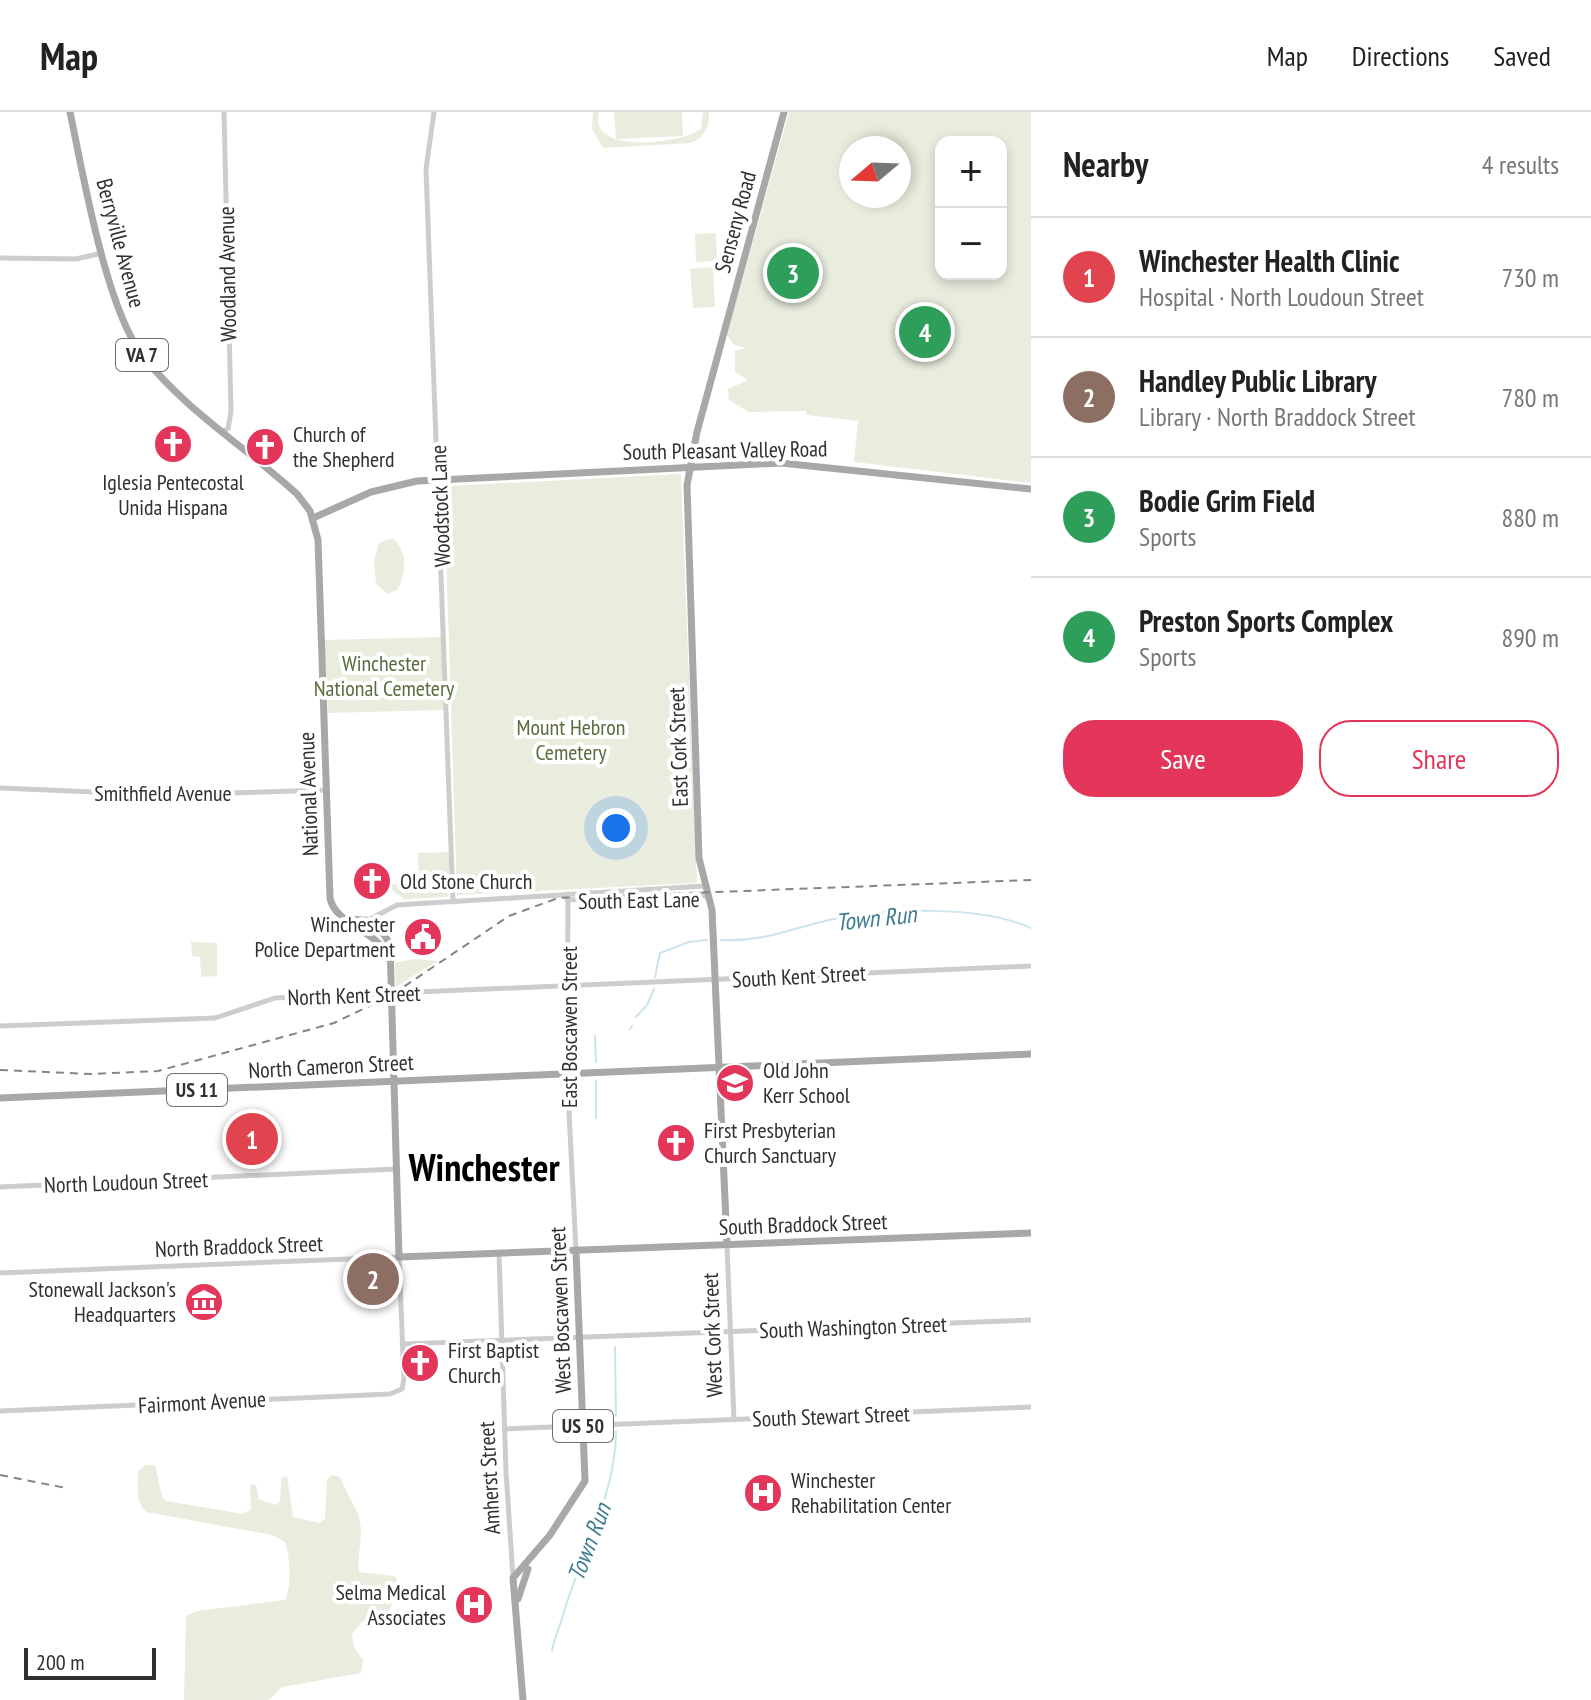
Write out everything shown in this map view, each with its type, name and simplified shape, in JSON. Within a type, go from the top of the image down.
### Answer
[{"type":"main road","name":"Berryville Avenue","points":[[70,112],[103,253],[124,322],[141,354],[162,378],[303,500]]},
{"type":"main road","name":"Senseny Road","points":[[722,341],[784,112]]},
{"type":"main road","name":"East Cork Street","points":[[722,341],[691,466],[687,509],[699,858],[704,886],[710,899],[723,1153]]},
{"type":"main road","name":"South Pleasant Valley Road","points":[[313,518],[380,490],[440,480],[691,466],[828,466],[1031,489]]},
{"type":"main road","name":"National Avenue","points":[[303,500],[313,518],[318,540],[330,898],[334,910],[349,919]]},
{"type":"main road","points":[[349,919],[368,920],[379,926],[390,944],[399,1257]]},
{"type":"main road","name":"VA 7","points":[[349,919],[382,944],[390,961]]},
{"type":"main road","points":[[362,931],[368,920]]},
{"type":"main road","points":[[371,938],[379,926]]},
{"type":"main road","name":"US 11","points":[[567,1072],[1031,1054]]},
{"type":"main road","name":"North Cameron Street","points":[[0,1098],[567,1072]]},
{"type":"main road","name":"West Cork Street","points":[[723,1153],[727,1244]]},
{"type":"main road","name":"South Braddock Street","points":[[576,1250],[1031,1233]]},
{"type":"main road","name":"North Braddock Street","points":[[399,1257],[576,1250]]},
{"type":"main road","name":"West Boscawen Street","points":[[513,1578],[532,1559],[584,1485],[576,1250]]},
{"type":"main road","name":"US 50","points":[[516,1609],[532,1559]]},
{"type":"main road","name":"Amherst Street","points":[[513,1578],[523,1700]]},
{"type":"street","name":"Woodland Avenue","points":[[222,431],[228,429],[231,411],[224,112]]},
{"type":"street","name":"Woodstock Lane","points":[[434,112],[426,169],[440,480],[453,902]]},
{"type":"street","points":[[0,258],[76,259],[103,253]]},
{"type":"street","name":"Smithfield Avenue","points":[[0,788],[180,795],[326,790]]},
{"type":"street","name":"South East Lane","points":[[568,897],[704,886]]},
{"type":"street","name":"South East Lane","points":[[568,897],[700,894],[710,899]]},
{"type":"street","points":[[368,920],[382,910],[397,905],[568,897]]},
{"type":"street","name":"East Boscawen Street","points":[[568,897],[567,1072],[572,1160]]},
{"type":"street","points":[[379,926],[382,910]]},
{"type":"street","name":"South Kent Street","points":[[567,986],[1031,966]]},
{"type":"street","name":"North Kent Street","points":[[0,1026],[215,1018],[275,998],[567,986]]},
{"type":"street","name":"West Boscawen Street","points":[[572,1160],[576,1250]]},
{"type":"street","name":"North Loudoun Street","points":[[0,1187],[396,1169]]},
{"type":"street","name":"West Cork Street","points":[[727,1244],[734,1420]]},
{"type":"street","name":"Amherst Street","points":[[499,1253],[504,1429],[513,1578]]},
{"type":"street","points":[[399,1257],[403,1344]]},
{"type":"street","name":"North Braddock Street","points":[[0,1273],[399,1257]]},
{"type":"street","name":"South Washington Street","points":[[403,1344],[1031,1320]]},
{"type":"street","name":"Fairmont Avenue","points":[[0,1411],[390,1394],[402,1389],[403,1344]]},
{"type":"street","name":"South Stewart Street","points":[[504,1429],[1031,1407]]},
{"type":"green space","points":[[593,112],[599,112],[599,126],[608,136],[622,141],[641,142],[693,133],[701,128],[703,112],[709,112],[709,117],[703,134],[691,143],[603,148],[592,129]]},
{"type":"green space","points":[[614,112],[682,112],[683,136],[616,139]]},
{"type":"green space","points":[[789,112],[1031,112],[1031,483],[854,462],[858,421],[807,415],[806,411],[749,412],[729,400],[728,389],[748,380],[735,372],[735,351],[745,348],[734,345],[727,335]]},
{"type":"green space","points":[[716,233],[717,261],[696,262],[695,234]]},
{"type":"green space","points":[[713,267],[715,307],[693,308],[690,269]]},
{"type":"green space","name":"Mount Hebron Cemetery","points":[[681,474],[697,883],[457,895],[444,491],[449,486]]},
{"type":"green space","points":[[392,538],[401,549],[404,570],[397,590],[388,594],[376,584],[374,561],[379,543]]},
{"type":"green space","name":"Winchester National Cemetery","points":[[441,637],[444,710],[328,713],[324,640]]},
{"type":"green space","points":[[450,852],[448,897],[404,899],[392,890],[392,884],[419,883],[418,853]]},
{"type":"green space","points":[[191,942],[217,943],[217,976],[201,977],[200,957],[192,956]]},
{"type":"green space","points":[[415,959],[437,961],[396,987],[395,963]]},
{"type":"green space","points":[[146,1465],[155,1465],[166,1501],[243,1514],[251,1509],[250,1484],[256,1485],[259,1499],[275,1505],[280,1502],[281,1478],[287,1476],[293,1517],[319,1523],[325,1519],[327,1480],[332,1475],[340,1477],[360,1519],[359,1572],[394,1576],[401,1585],[388,1613],[362,1622],[352,1634],[354,1647],[363,1660],[361,1673],[282,1687],[269,1700],[184,1700],[186,1616],[197,1611],[285,1600],[289,1579],[288,1555],[285,1542],[272,1535],[146,1512],[140,1504],[138,1471]]},
{"type":"waterway","name":"Town Run","points":[[721,940],[763,937],[829,920],[904,911],[986,915],[1031,928]]},
{"type":"waterway","name":"Town Run","points":[[655,977],[660,953],[689,942],[707,940]]},
{"type":"waterway","name":"Town Run","points":[[636,1017],[647,1005],[654,989]]},
{"type":"waterway","name":"Town Run","points":[[595,1036],[596,1062]]},
{"type":"waterway","name":"Town Run","points":[[596,1081],[596,1118]]},
{"type":"waterway","name":"Town Run","points":[[615,1347],[616,1416]]},
{"type":"waterway","name":"Town Run","points":[[552,1651],[604,1501],[616,1431]]},
{"type":"railway","points":[[0,1070],[92,1074],[158,1071],[334,1023],[390,996],[509,916],[558,898],[1031,880]]},
{"type":"railway","points":[[0,1475],[66,1488]]},
{"type":"place","name":"Bodie Grim Field","points":[[793,273]]},
{"type":"place","name":"Preston Sports Complex","points":[[925,332]]},
{"type":"place","name":"Iglesia Pentecostal Unida Hispana","points":[[173,444]]},
{"type":"place","name":"Church of the Shepherd","points":[[265,447]]},
{"type":"place","name":"Old Stone Church","points":[[372,881]]},
{"type":"place","name":"Winchester Police Department","points":[[423,937]]},
{"type":"place","name":"Old John Kerr School","points":[[735,1083]]},
{"type":"place","name":"Winchester Health Clinic","points":[[252,1139]]},
{"type":"place","name":"First Presbyterian Church Sanctuary","points":[[676,1143]]},
{"type":"place","name":"Handley Public Library","points":[[373,1279]]},
{"type":"place","name":"Stonewall Jackson's Headquarters","points":[[204,1302]]},
{"type":"place","name":"First Baptist Church","points":[[420,1363]]},
{"type":"place","name":"Winchester Rehabilitation Center","points":[[763,1493]]},
{"type":"place","name":"Selma Medical Associates","points":[[474,1605]]},
{"type":"district","name":"Winchester","points":[[484,1166]]}]
